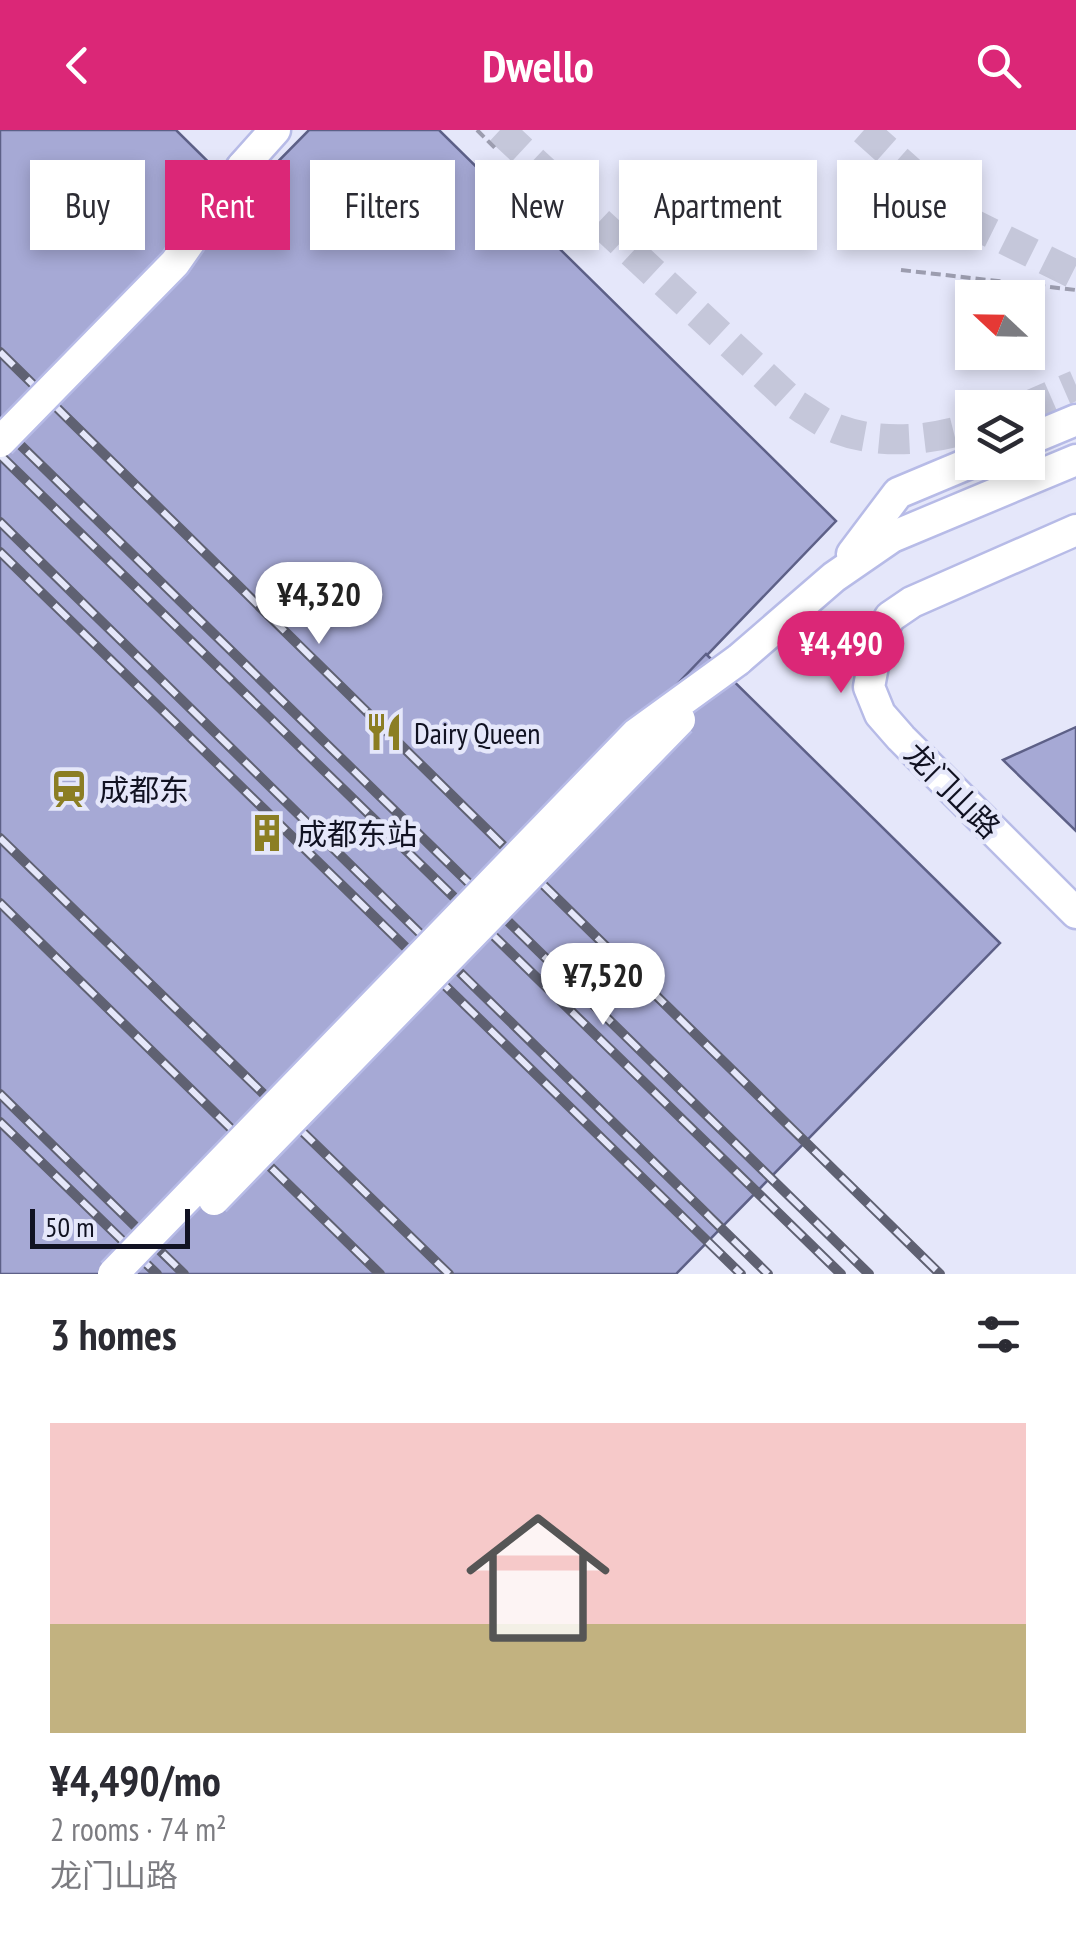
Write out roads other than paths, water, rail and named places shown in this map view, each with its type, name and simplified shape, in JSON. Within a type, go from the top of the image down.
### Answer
[{"type":"street","points":[[248,160],[272,132]]},
{"type":"street","points":[[0,415],[165,246]]},
{"type":"street","points":[[0,442],[185,250]]},
{"type":"street","points":[[1045,433],[1076,420]]},
{"type":"street","points":[[113,1274],[636,734],[738,660],[834,577],[892,537],[1076,460]]},
{"type":"street","points":[[834,577],[898,493],[955,469]]},
{"type":"street","name":"龙门山路","points":[[1076,530],[912,602],[890,617],[878,638],[870,687],[880,714],[901,738],[1076,913]]},
{"type":"street","points":[[142,1274],[738,660]]},
{"type":"tunnel","points":[[500,130],[795,404],[831,427],[870,437],[922,438],[955,431]]},
{"type":"tunnel","points":[[864,130],[965,220],[1076,275]]},
{"type":"tunnel","points":[[1045,398],[1076,385]]},
{"type":"railway","points":[[0,352],[940,1274]]},
{"type":"railway","points":[[0,425],[869,1274]]},
{"type":"railway","points":[[0,455],[841,1274]]},
{"type":"railway","points":[[0,522],[768,1274]]},
{"type":"railway","points":[[0,552],[741,1274]]},
{"type":"railway","points":[[0,838],[449,1274]]},
{"type":"railway","points":[[0,903],[380,1274]]},
{"type":"railway","points":[[0,1094],[184,1274]]},
{"type":"railway","points":[[0,1122],[157,1274]]},
{"type":"place","name":"Dairy Queen","points":[[384,732]]},
{"type":"place","name":"成都东","points":[[69,789]]},
{"type":"place","name":"成都东站","points":[[267,833]]}]
